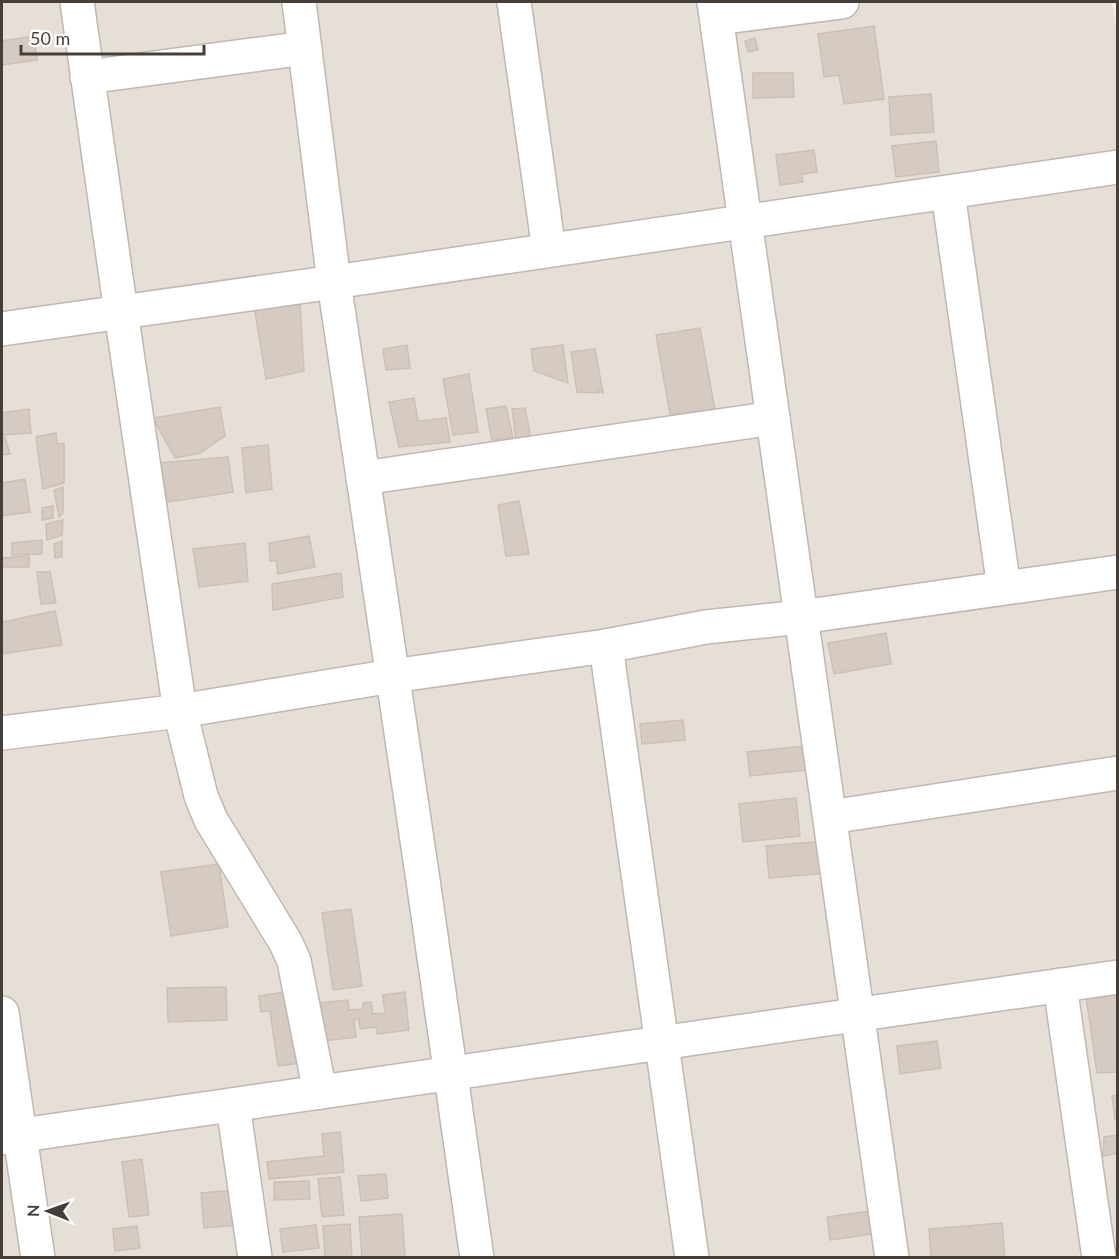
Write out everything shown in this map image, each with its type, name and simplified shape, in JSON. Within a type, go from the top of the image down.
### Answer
[{"type":"street","points":[[77,2],[180,711],[201,796],[211,820],[286,943],[294,961],[320,1092]]},
{"type":"street","points":[[299,2],[334,282],[477,1257]]},
{"type":"street","points":[[514,2],[549,250]]},
{"type":"street","points":[[842,2],[715,10],[892,1257]]},
{"type":"street","points":[[87,77],[305,48]]},
{"type":"street","points":[[2,329],[1118,167]]},
{"type":"street","points":[[948,193],[1004,588]]},
{"type":"street","points":[[363,478],[773,418]]},
{"type":"street","points":[[2,733],[180,711],[392,676],[606,646],[706,627],[801,617],[1118,572]]},
{"type":"street","points":[[606,646],[692,1257]]},
{"type":"street","points":[[830,817],[1118,773]]},
{"type":"street","points":[[10,1136],[1118,977]]},
{"type":"street","points":[[1060,985],[1099,1257]]},
{"type":"street","points":[[2,1013],[10,1136],[38,1257]]},
{"type":"street","points":[[233,1105],[255,1257]]},
{"type":"shaded area","points":[[2,2],[1112,2],[1118,39],[1117,1257],[2,1258]]},
{"type":"building","points":[[874,26],[884,99],[844,104],[839,75],[824,77],[818,34]]},
{"type":"building","points":[[34,36],[37,60],[2,65],[2,41]]},
{"type":"building","points":[[755,38],[758,50],[748,52],[745,41]]},
{"type":"building","points":[[753,73],[793,73],[794,97],[753,98]]},
{"type":"building","points":[[931,94],[934,132],[891,135],[889,97]]},
{"type":"building","points":[[936,141],[939,172],[896,177],[892,146]]},
{"type":"building","points":[[814,150],[817,172],[802,174],[803,182],[780,185],[776,155]]},
{"type":"building","points":[[300,305],[304,371],[266,379],[254,306]]},
{"type":"building","points":[[700,328],[715,410],[670,414],[656,335]]},
{"type":"building","points":[[407,345],[410,368],[386,370],[383,349]]},
{"type":"building","points":[[563,345],[568,383],[534,371],[531,349]]},
{"type":"building","points":[[595,349],[603,393],[596,389],[599,393],[577,392],[571,352]]},
{"type":"building","points":[[469,374],[478,432],[453,435],[443,379]]},
{"type":"building","points":[[414,398],[418,421],[446,418],[450,442],[399,447],[389,402]]},
{"type":"building","points":[[506,406],[513,438],[492,440],[486,409]]},
{"type":"building","points":[[220,407],[225,436],[200,453],[175,458],[153,418]]},
{"type":"building","points":[[525,408],[532,444],[517,447],[512,409]]},
{"type":"building","points":[[29,409],[31,433],[2,435],[2,413]]},
{"type":"building","points":[[56,433],[57,444],[64,443],[64,483],[43,489],[36,437]]},
{"type":"building","points":[[5,437],[10,454],[2,455],[2,438]]},
{"type":"building","points":[[268,445],[272,489],[246,493],[242,448]]},
{"type":"building","points":[[228,457],[233,492],[168,502],[160,463]]},
{"type":"building","points":[[25,479],[30,512],[2,516],[2,483]]},
{"type":"building","points":[[63,487],[63,513],[59,517],[54,490]]},
{"type":"building","points":[[519,501],[529,554],[506,556],[498,505]]},
{"type":"building","points":[[53,506],[53,518],[42,520],[42,508]]},
{"type":"building","points":[[63,520],[62,535],[47,540],[46,524]]},
{"type":"building","points":[[309,536],[315,567],[278,574],[276,560],[270,561],[269,543]]},
{"type":"building","points":[[42,540],[42,554],[12,555],[12,543]]},
{"type":"building","points":[[62,541],[62,557],[55,558],[54,544]]},
{"type":"building","points":[[245,543],[248,581],[199,587],[193,549]]},
{"type":"building","points":[[29,556],[29,567],[2,567],[2,558]]},
{"type":"building","points":[[37,572],[50,572],[56,603],[41,604]]},
{"type":"building","points":[[341,573],[343,597],[273,610],[272,584]]},
{"type":"building","points":[[55,611],[62,645],[2,654],[2,622]]},
{"type":"building","points":[[886,633],[891,664],[834,674],[828,643]]},
{"type":"building","points":[[683,720],[685,740],[642,744],[640,724]]},
{"type":"building","points":[[803,746],[806,770],[750,776],[747,752]]},
{"type":"building","points":[[796,798],[800,836],[743,842],[739,804]]},
{"type":"building","points":[[824,841],[827,873],[769,878],[766,846]]},
{"type":"building","points":[[219,864],[228,927],[171,936],[161,872]]},
{"type":"building","points":[[351,909],[362,986],[333,990],[322,913]]},
{"type":"building","points":[[226,987],[227,1020],[168,1022],[167,988]]},
{"type":"building","points":[[291,991],[301,1063],[278,1066],[270,1011],[261,1012],[259,996]]},
{"type":"building","points":[[405,992],[409,1030],[377,1034],[377,1027],[360,1029],[359,1019],[354,1020],[356,1037],[323,1041],[319,1003],[348,1000],[349,1010],[363,1009],[363,1003],[371,1002],[373,1014],[385,1013],[383,995]]},
{"type":"building","points":[[1118,995],[1118,1072],[1097,1073],[1086,996]]},
{"type":"building","points":[[937,1041],[941,1068],[900,1074],[897,1046]]},
{"type":"building","points":[[1118,1095],[1118,1120],[1115,1120],[1112,1096]]},
{"type":"building","points":[[340,1132],[344,1172],[269,1179],[267,1162],[324,1156],[322,1134]]},
{"type":"building","points":[[1118,1135],[1118,1153],[1103,1156],[1104,1137]]},
{"type":"building","points":[[142,1159],[149,1215],[129,1217],[122,1162]]},
{"type":"building","points":[[386,1174],[388,1198],[361,1201],[358,1176]]},
{"type":"building","points":[[340,1177],[344,1215],[322,1217],[318,1179]]},
{"type":"building","points":[[309,1181],[310,1199],[274,1200],[274,1182]]},
{"type":"building","points":[[235,1190],[238,1225],[204,1228],[201,1193]]},
{"type":"building","points":[[877,1210],[880,1233],[830,1240],[827,1217]]},
{"type":"building","points":[[402,1214],[405,1257],[362,1258],[359,1217]]},
{"type":"building","points":[[1002,1223],[1005,1258],[931,1258],[929,1229]]},
{"type":"building","points":[[350,1224],[352,1258],[325,1258],[323,1226]]},
{"type":"building","points":[[316,1225],[319,1248],[283,1252],[280,1229]]},
{"type":"building","points":[[137,1226],[140,1248],[115,1251],[113,1229]]}]
